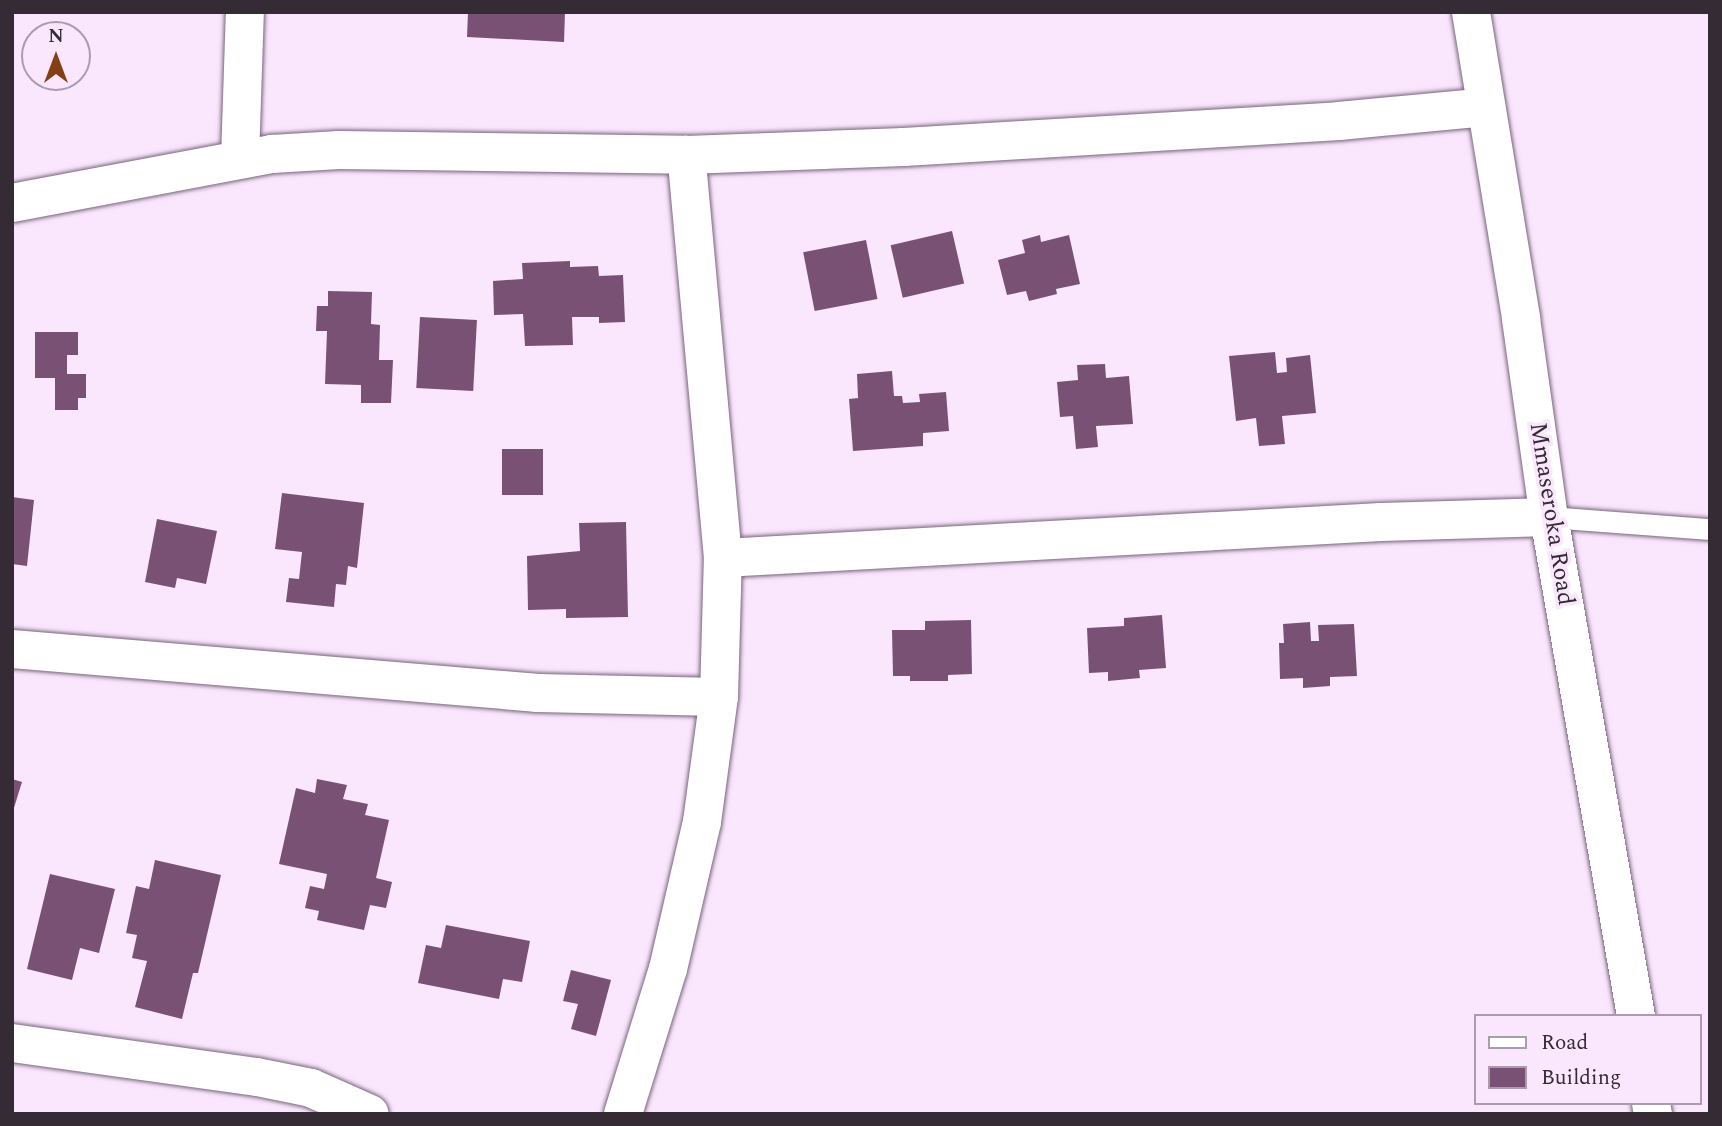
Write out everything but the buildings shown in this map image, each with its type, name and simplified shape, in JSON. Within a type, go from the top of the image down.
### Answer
[{"type":"street","points":[[240,159],[245,12]]},
{"type":"street","name":"Mmaseroka Road","points":[[1471,12],[1521,319],[1549,517],[1636,1014]]},
{"type":"street","points":[[12,203],[240,159],[339,150],[686,155],[904,147],[1339,121],[1486,107]]},
{"type":"street","points":[[623,1114],[671,956],[702,822],[719,697],[723,558],[686,155]]},
{"type":"street","points":[[723,558],[1381,522],[1549,517]]},
{"type":"street","points":[[12,649],[538,694],[719,697]]},
{"type":"street","points":[[12,1043],[257,1077],[311,1088],[370,1114]]},
{"type":"lane","points":[[1549,517],[1710,529]]}]
